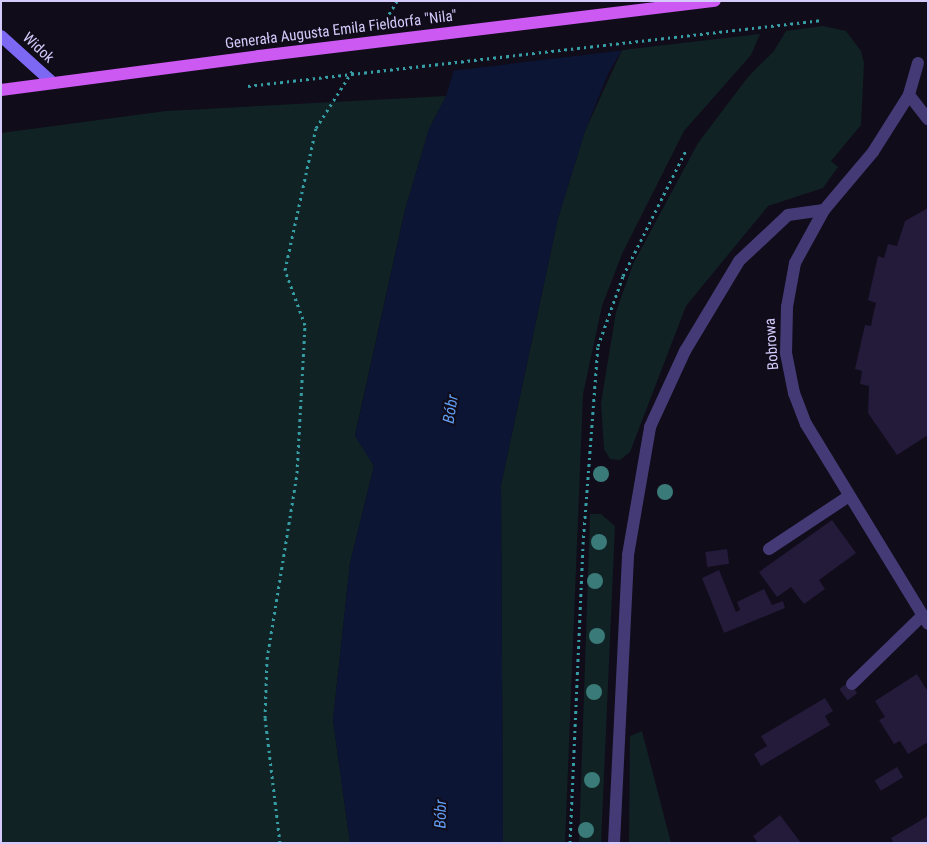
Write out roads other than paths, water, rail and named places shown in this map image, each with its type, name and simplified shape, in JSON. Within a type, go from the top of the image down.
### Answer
[{"type":"main road","name":"Generała Augusta Emila Fieldorfa \"Nila\"","points":[[1,90],[259,56],[715,1]]},
{"type":"main road","name":"Widok","points":[[1,36],[53,84]]},
{"type":"street","name":"Bobrowa","points":[[918,63],[909,95],[873,152],[824,210],[795,263],[786,307],[786,353],[794,393],[806,424],[925,620]]},
{"type":"street","points":[[909,95],[928,119]]},
{"type":"street","points":[[614,843],[628,555],[650,427],[685,350],[739,261],[788,215],[824,210]]},
{"type":"street","points":[[769,549],[849,496]]},
{"type":"street","points":[[852,684],[925,620]]},
{"type":"water","name":"Bóbr","points":[[475,1],[650,1],[608,74],[585,131],[558,218],[501,485],[503,843],[350,843],[333,720],[350,563],[374,466],[355,436],[405,210],[429,129],[446,96]]}]
